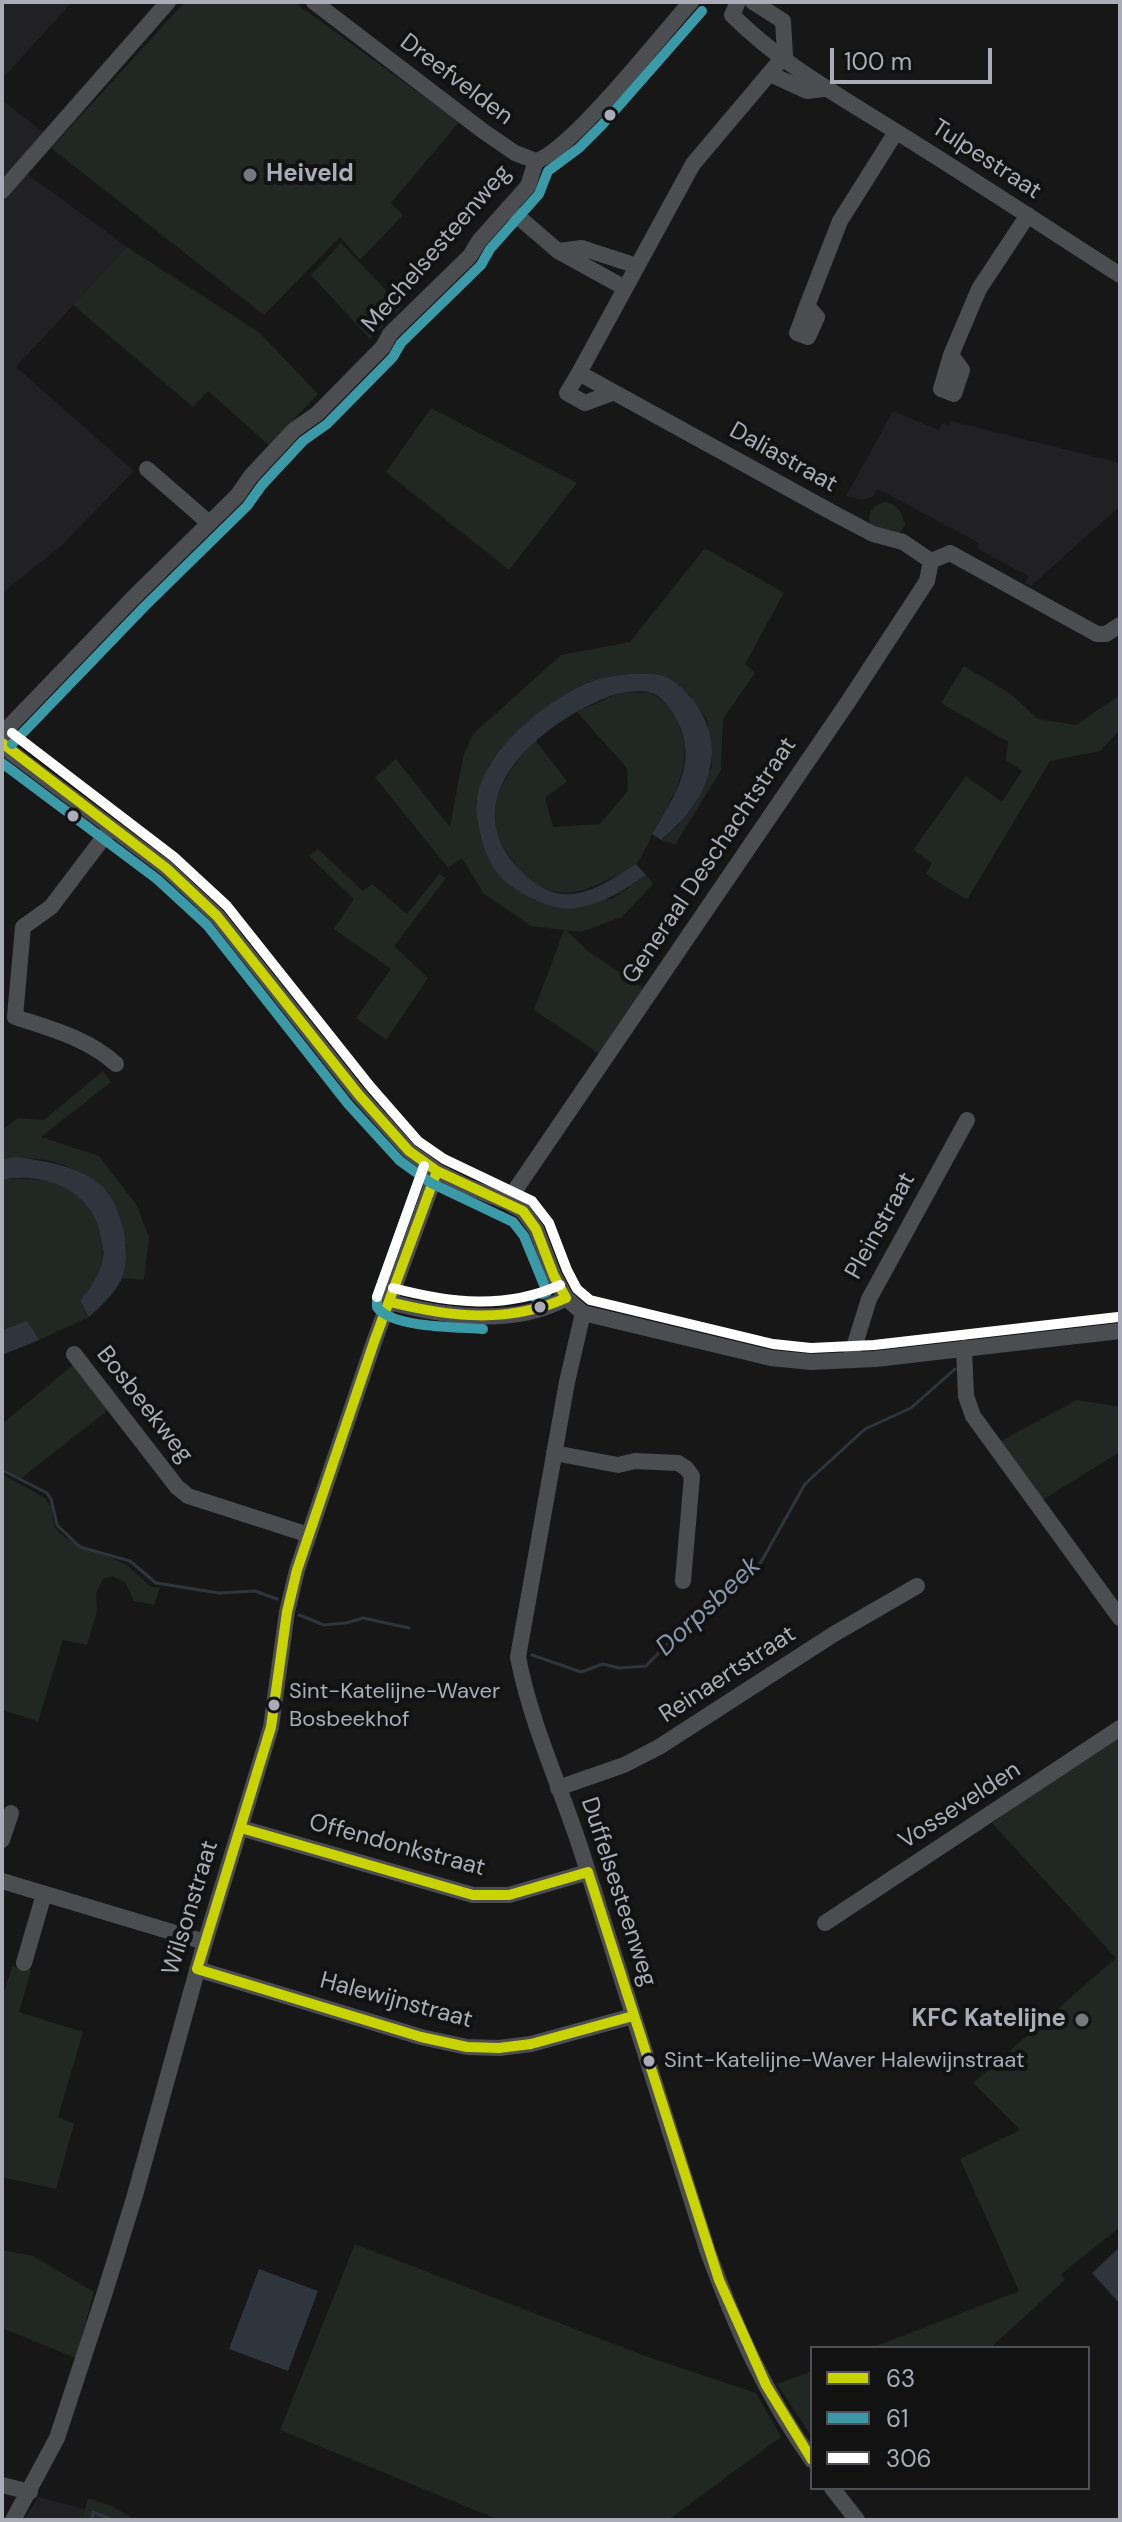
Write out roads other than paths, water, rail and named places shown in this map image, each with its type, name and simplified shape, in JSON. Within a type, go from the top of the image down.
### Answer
[{"type":"street","points":[[2,191],[168,2]]},
{"type":"street","name":"Dreefvelden","points":[[314,2],[483,131],[515,153],[536,161]]},
{"type":"street","name":"Mechelsesteenweg","points":[[2,735],[208,522],[237,496],[251,476],[294,430],[317,414],[383,347],[390,334],[470,256],[479,241],[528,186],[536,161],[550,156],[593,114],[691,2]]},
{"type":"street","name":"Tulpestraat","points":[[738,2],[732,15],[824,89],[1120,275]]},
{"type":"street","points":[[612,393],[585,403],[567,393],[693,164],[783,59],[786,47],[783,21],[753,2]]},
{"type":"street","name":"Tulpestraat","points":[[770,74],[807,91],[824,89]]},
{"type":"street","points":[[807,306],[840,221],[896,132]]},
{"type":"street","points":[[508,208],[558,251],[625,288]]},
{"type":"street","points":[[951,355],[979,289],[1028,215]]},
{"type":"street","points":[[558,251],[582,248],[637,266]]},
{"type":"street","name":"Daliastraat","points":[[579,373],[848,521],[873,534],[903,542],[931,561]]},
{"type":"street","points":[[147,469],[208,522]]},
{"type":"street","points":[[931,561],[950,553],[1097,634],[1106,634],[1120,625]]},
{"type":"street","name":"Generaal Deschachtstraat","points":[[507,1202],[848,702],[927,581],[931,561]]},
{"type":"street","points":[[2,735],[110,829],[166,868],[208,907],[409,1151],[437,1171],[523,1211],[536,1229],[566,1298],[583,1313],[771,1358],[811,1362],[1120,1331]]},
{"type":"street","points":[[110,829],[51,907],[23,927],[8,1022],[71,1035],[116,1064]]},
{"type":"street","name":"Pleinstraat","points":[[850,1360],[869,1299],[967,1120]]},
{"type":"street","name":"Wilsonstraat","points":[[13,2520],[57,2438],[135,2195],[197,1969],[271,1727],[287,1612],[309,1535],[374,1342],[437,1171]]},
{"type":"street","points":[[390,1302],[424,1311],[513,1315],[552,1306],[566,1298]]},
{"type":"street","name":"Duffelsesteenweg","points":[[583,1313],[554,1453],[518,1657],[524,1684],[588,1872],[708,2252],[758,2374],[785,2422],[810,2457]]},
{"type":"street","points":[[964,1348],[966,1396],[973,1416],[1120,1618]]},
{"type":"street","name":"Bosbeekweg","points":[[74,1354],[177,1487],[188,1496],[309,1535]]},
{"type":"street","points":[[554,1453],[618,1465],[635,1461],[678,1463],[686,1468],[692,1476],[683,1581]]},
{"type":"street","name":"Reinaertstraat","points":[[558,1788],[624,1765],[659,1747],[834,1634],[917,1586]]},
{"type":"street","name":"Vossevelden","points":[[825,1923],[1120,1728]]},
{"type":"street","points":[[2,1840],[11,1813]]},
{"type":"street","name":"Offendonkstraat","points":[[241,1828],[473,1895],[509,1895],[588,1872]]},
{"type":"street","points":[[2,1881],[205,1942]]},
{"type":"street","points":[[24,1963],[44,1894]]},
{"type":"street","name":"Halewijnstraat","points":[[197,1969],[421,2037],[467,2047],[499,2048],[531,2044],[633,2016]]},
{"type":"street","points":[[2,2485],[30,2492]]},
{"type":"street","points":[[834,2490],[857,2520]]},
{"type":"waterway","name":"Dorpsbeek","points":[[532,1655],[581,1672],[603,1664],[619,1668],[646,1666],[711,1599],[739,1586],[761,1562],[805,1484],[865,1429],[911,1408],[955,1369]]},
{"type":"waterway","name":"Dorpsbeek","points":[[2,1470],[47,1493],[57,1525],[80,1547],[130,1561],[156,1583],[219,1593],[255,1591],[277,1599]]},
{"type":"waterway","name":"Dorpsbeek","points":[[299,1615],[324,1625],[363,1618],[409,1628]]},
{"type":"waterway","points":[[92,2520],[93,2512],[112,2520]]},
{"type":"place","name":"Heiveld","points":[[250,175]]},
{"type":"place","name":"Sint-Katelijne-Waver Bosbeekhof","points":[[274,1705]]},
{"type":"place","name":"KFC Katelijne","points":[[1082,2020]]},
{"type":"place","name":"Sint-Katelijne-Waver Halewijnstraat","points":[[649,2061]]}]
